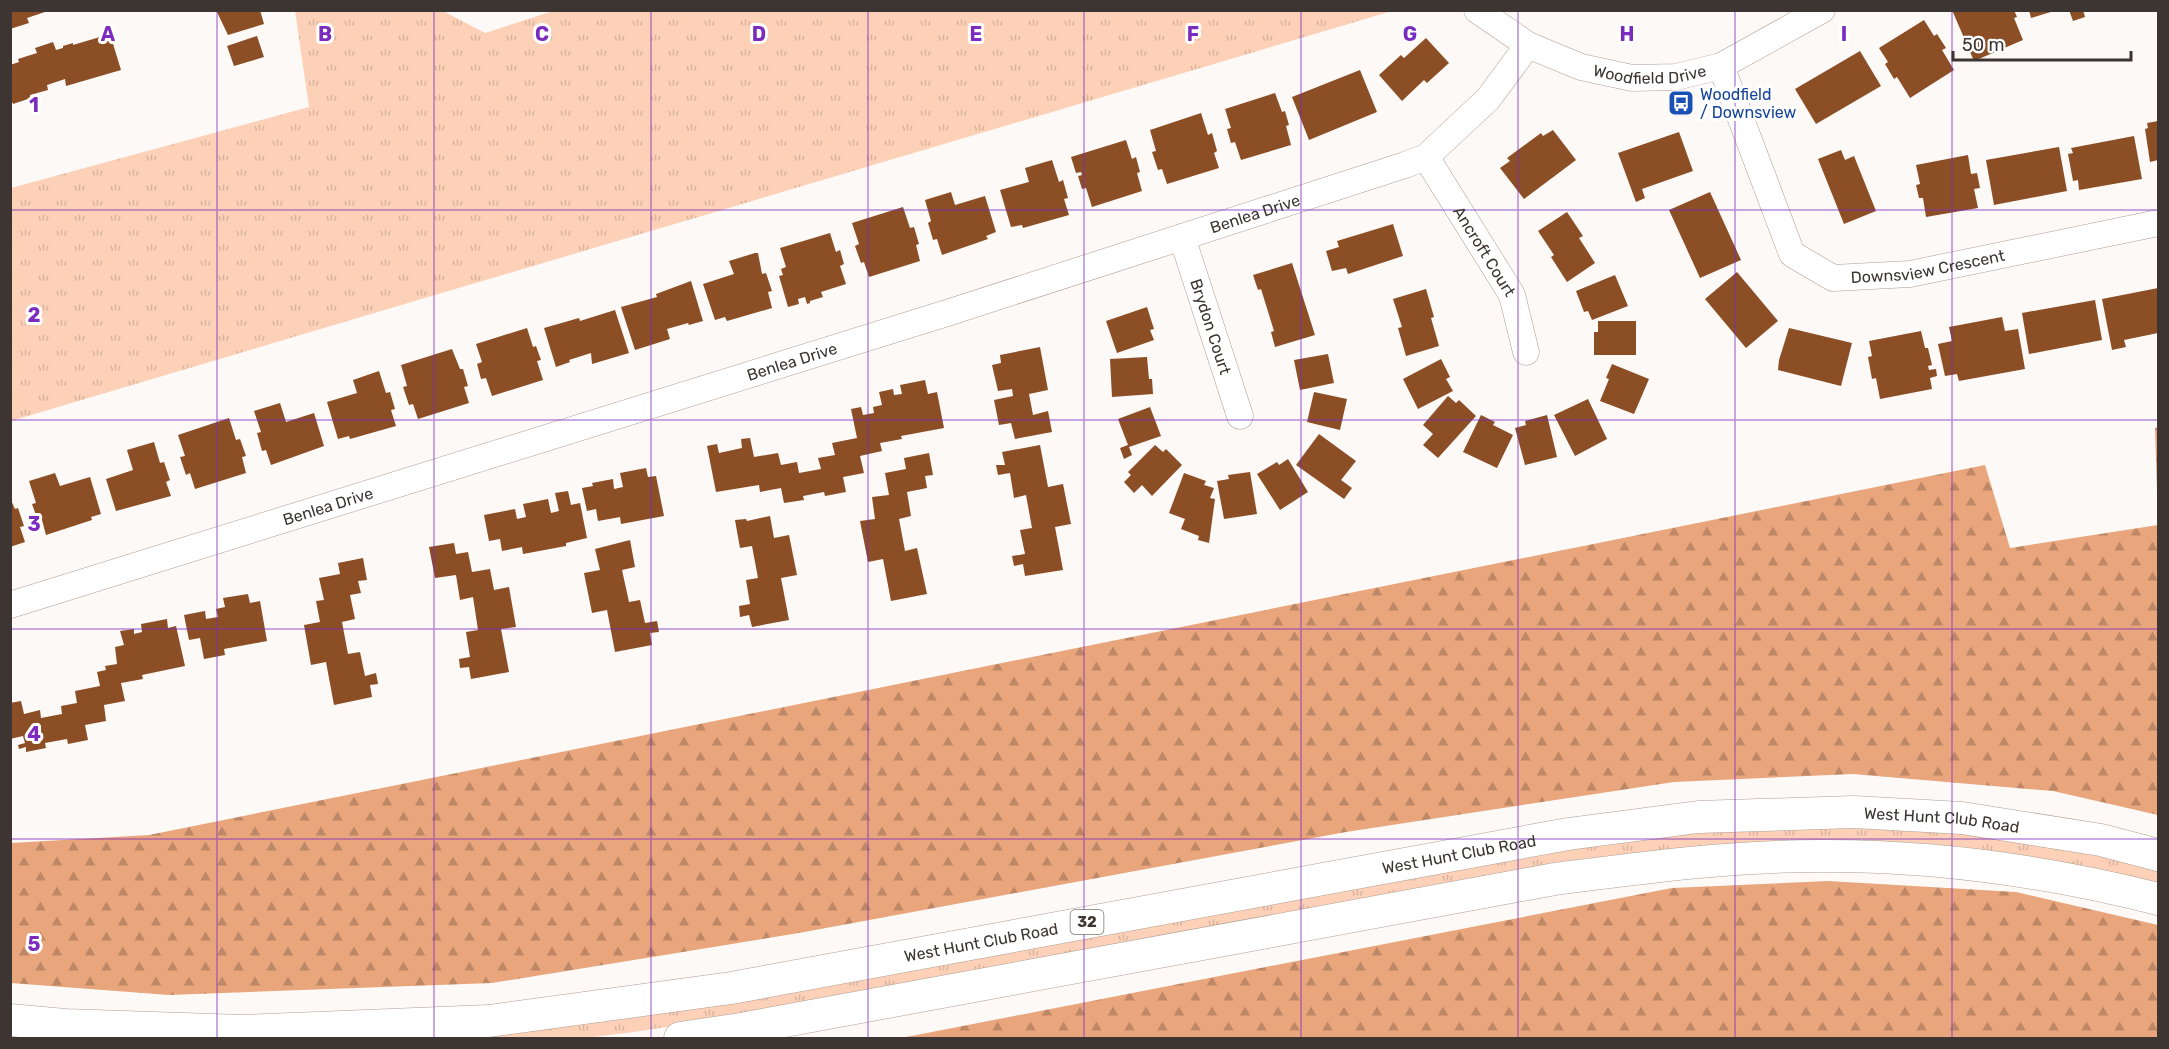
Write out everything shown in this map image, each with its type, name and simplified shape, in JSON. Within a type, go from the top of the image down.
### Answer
[{"type":"main road","name":"West Hunt Club Road","points":[[10,1020],[65,1025],[243,1031],[489,1021],[731,988],[1568,834],[1698,818],[1854,812],[1962,818],[2102,840],[2158,855]]},
{"type":"main road","points":[[680,1038],[741,1029],[1555,879],[1684,863],[1817,856],[1944,861],[2090,882],[2158,899]]},
{"type":"street","name":"Woodfield Drive","points":[[1477,10],[1528,45],[1581,67],[1632,78],[1676,77],[1721,66],[1822,10]]},
{"type":"street","name":"Benlea Drive","points":[[10,605],[947,313],[1426,157],[1488,99],[1528,45]]},
{"type":"street","name":"Downsview Crescent","points":[[1721,66],[1792,254],[1833,279],[1910,274],[2158,223]]},
{"type":"street","name":"Ancroft Court","points":[[1426,157],[1512,295],[1526,352]]},
{"type":"street","name":"Brydon Court","points":[[1182,237],[1240,416]]},
{"type":"green space","points":[[556,10],[1392,11],[11,421],[11,188],[309,107],[295,11],[443,11],[485,33]]},
{"type":"green space","points":[[2158,427],[2158,525],[2155,428]]},
{"type":"green space","points":[[1985,465],[2010,548],[2158,525],[2158,815],[2053,791],[1853,774],[1674,782],[1346,832],[799,933],[492,983],[169,995],[11,983],[11,843],[149,835]]},
{"type":"green space","points":[[1815,825],[1921,830],[2017,839],[2158,867],[2158,884],[2047,862],[1972,852],[1859,842],[634,1032],[585,1038],[440,1038],[1486,861],[1689,833]]},
{"type":"green space","points":[[1828,881],[2016,892],[2158,925],[2158,1038],[901,1038],[1672,888]]},
{"type":"building","points":[[10,10],[48,11],[27,18],[29,23],[10,29]]},
{"type":"building","points":[[216,10],[260,10],[264,24],[228,35]]},
{"type":"building","points":[[1952,10],[2014,10],[2017,17],[2014,18],[2023,40],[1974,61]]},
{"type":"building","points":[[2029,10],[2054,10],[2054,11],[2031,18]]},
{"type":"building","points":[[2069,10],[2083,10],[2085,17],[2073,21]]},
{"type":"building","points":[[1924,20],[1934,36],[1937,34],[1946,48],[1942,50],[1954,70],[1910,98],[1897,77],[1894,79],[1885,64],[1888,62],[1879,48]]},
{"type":"building","points":[[110,34],[121,70],[66,86],[65,79],[47,85],[48,90],[30,95],[31,98],[13,104],[10,97],[10,65],[19,62],[18,59],[37,53],[35,48],[53,42],[56,50],[73,43],[73,45]]},
{"type":"building","points":[[257,36],[264,57],[234,66],[227,46]]},
{"type":"building","points":[[1426,38],[1449,63],[1427,83],[1424,80],[1402,101],[1379,75],[1401,55],[1404,58]]},
{"type":"building","points":[[1860,51],[1881,86],[1816,124],[1795,89]]},
{"type":"building","points":[[1360,70],[1377,112],[1309,140],[1292,97]]},
{"type":"building","points":[[1275,93],[1282,112],[1285,111],[1291,145],[1241,160],[1235,142],[1231,143],[1227,129],[1231,128],[1225,109]]},
{"type":"building","points":[[1201,113],[1208,135],[1212,133],[1217,151],[1214,153],[1219,168],[1167,184],[1162,169],[1158,170],[1152,152],[1156,151],[1150,130]]},
{"type":"building","points":[[2158,121],[2158,160],[2150,162],[2145,129],[2148,128],[2147,123]]},
{"type":"building","points":[[1553,130],[1576,160],[1524,199],[1500,168],[1510,161],[1507,158],[1541,133],[1543,136]]},
{"type":"building","points":[[1679,132],[1693,171],[1642,189],[1645,198],[1636,202],[1618,153]]},
{"type":"building","points":[[2134,136],[2142,179],[2079,190],[2078,180],[2073,181],[2068,154],[2073,153],[2071,148]]},
{"type":"building","points":[[1126,140],[1132,159],[1136,157],[1142,191],[1092,207],[1086,188],[1082,189],[1078,176],[1082,175],[1081,172],[1076,173],[1071,157]]},
{"type":"building","points":[[2059,147],[2067,191],[1994,205],[1986,160]]},
{"type":"building","points":[[1841,150],[1845,160],[1854,156],[1876,211],[1844,224],[1818,159]]},
{"type":"building","points":[[1968,155],[1971,174],[1977,173],[1980,188],[1974,189],[1978,208],[1926,217],[1923,198],[1919,198],[1916,185],[1920,184],[1916,165]]},
{"type":"building","points":[[1052,160],[1059,182],[1063,180],[1068,198],[1064,199],[1069,215],[1023,228],[1022,225],[1011,227],[1000,190],[1029,182],[1025,168]]},
{"type":"building","points":[[951,192],[955,205],[985,196],[996,232],[986,236],[988,239],[942,255],[937,239],[933,240],[925,200]]},
{"type":"building","points":[[1710,192],[1741,260],[1700,278],[1669,210]]},
{"type":"building","points":[[903,207],[910,228],[914,227],[919,244],[916,245],[920,261],[869,277],[855,246],[859,244],[852,223]]},
{"type":"building","points":[[1567,212],[1583,236],[1579,238],[1595,263],[1567,282],[1551,257],[1554,255],[1538,231]]},
{"type":"building","points":[[1393,224],[1403,256],[1348,274],[1346,268],[1332,271],[1326,251],[1339,247],[1337,241]]},
{"type":"building","points":[[830,233],[836,252],[840,250],[844,264],[840,266],[846,284],[821,292],[823,297],[810,301],[810,303],[807,304],[805,297],[798,299],[799,304],[788,307],[779,276],[783,275],[781,269],[786,267],[780,248]]},
{"type":"building","points":[[758,253],[762,274],[766,273],[772,291],[768,292],[772,308],[727,321],[725,317],[715,320],[703,284],[734,274],[729,261]]},
{"type":"building","points":[[1292,263],[1315,335],[1275,347],[1271,332],[1274,331],[1261,289],[1258,290],[1253,275]]},
{"type":"building","points":[[1737,272],[1778,321],[1746,348],[1705,299]]},
{"type":"building","points":[[1615,275],[1628,306],[1592,320],[1588,311],[1584,312],[1576,291]]},
{"type":"building","points":[[691,281],[703,321],[667,329],[670,339],[635,350],[621,307],[657,297],[656,294]]},
{"type":"building","points":[[2158,288],[2158,333],[2124,340],[2126,347],[2112,350],[2102,299]]},
{"type":"building","points":[[1426,289],[1439,346],[1406,356],[1398,328],[1402,327],[1393,299]]},
{"type":"building","points":[[2095,300],[2102,340],[2029,354],[2022,313]]},
{"type":"building","points":[[1147,307],[1154,329],[1150,330],[1154,340],[1117,353],[1106,321]]},
{"type":"building","points":[[615,310],[629,353],[592,364],[591,353],[556,367],[544,328],[579,318],[580,321]]},
{"type":"building","points":[[2002,317],[2005,331],[2018,329],[2025,369],[1959,381],[1957,374],[1945,376],[1938,344],[1952,341],[1949,327]]},
{"type":"building","points":[[1598,321],[1636,321],[1636,355],[1594,355],[1594,332],[1598,332]]},
{"type":"building","points":[[527,328],[533,347],[536,346],[541,360],[537,361],[543,380],[492,396],[486,378],[481,379],[477,364],[482,362],[476,344]]},
{"type":"building","points":[[1789,328],[1852,343],[1841,386],[1778,370]]},
{"type":"building","points":[[1921,331],[1932,365],[1928,366],[1929,370],[1936,369],[1937,376],[1930,378],[1932,389],[1880,399],[1876,378],[1872,379],[1868,357],[1872,356],[1869,341]]},
{"type":"building","points":[[1040,347],[1048,390],[1029,394],[1033,415],[1048,411],[1052,432],[1015,439],[1011,423],[999,425],[994,400],[1013,396],[1012,389],[998,391],[992,365],[1001,363],[1000,355]]},
{"type":"building","points":[[452,349],[460,369],[463,369],[468,386],[464,387],[469,403],[418,419],[413,404],[409,405],[403,387],[407,386],[401,365]]},
{"type":"building","points":[[1328,354],[1334,383],[1300,390],[1294,360]]},
{"type":"building","points":[[1147,357],[1153,394],[1112,397],[1110,359]]},
{"type":"building","points":[[1441,359],[1450,377],[1446,379],[1453,391],[1418,409],[1403,379]]},
{"type":"building","points":[[1612,364],[1649,379],[1634,414],[1600,401]]},
{"type":"building","points":[[379,371],[386,393],[390,392],[395,409],[391,410],[396,426],[350,439],[349,436],[338,439],[327,402],[357,393],[353,380]]},
{"type":"building","points":[[925,380],[928,394],[937,392],[944,428],[901,436],[902,439],[880,443],[882,451],[860,456],[864,473],[843,477],[846,492],[825,496],[824,492],[803,496],[804,500],[784,503],[781,488],[760,492],[759,485],[716,492],[707,446],[717,444],[719,453],[742,448],[741,439],[750,438],[754,457],[778,453],[781,465],[797,462],[799,473],[821,469],[818,458],[835,455],[832,443],[857,438],[851,409],[861,407],[863,415],[874,413],[873,407],[882,405],[879,392],[893,389],[894,395],[902,394],[900,385]]},
{"type":"building","points":[[1314,392],[1347,399],[1340,430],[1307,422]]},
{"type":"building","points":[[1448,396],[1456,403],[1459,400],[1476,416],[1438,458],[1423,445],[1433,434],[1423,425]]},
{"type":"building","points":[[1588,399],[1607,439],[1575,456],[1554,415]]},
{"type":"building","points":[[280,403],[286,422],[314,413],[324,446],[271,465],[266,450],[262,451],[257,433],[261,432],[254,411]]},
{"type":"building","points":[[1150,407],[1161,436],[1129,447],[1132,455],[1124,459],[1120,448],[1128,445],[1118,419]]},
{"type":"building","points":[[1481,415],[1495,422],[1493,425],[1513,435],[1497,468],[1463,452]]},
{"type":"building","points":[[1547,415],[1557,457],[1525,465],[1515,428],[1526,425],[1525,421]]},
{"type":"building","points":[[229,418],[236,440],[240,439],[246,456],[242,457],[246,473],[195,489],[190,473],[186,475],[180,457],[185,456],[178,435]]},
{"type":"building","points":[[1319,434],[1356,461],[1341,480],[1352,488],[1344,499],[1296,465]]},
{"type":"building","points":[[154,442],[160,463],[164,462],[170,480],[166,482],[171,496],[116,511],[106,479],[133,470],[127,450]]},
{"type":"building","points":[[1040,445],[1048,487],[1063,484],[1071,524],[1055,527],[1063,570],[1025,576],[1023,564],[1014,566],[1012,556],[1025,554],[1020,530],[1032,528],[1026,495],[1014,498],[1010,473],[998,475],[996,465],[1005,465],[1002,452]]},
{"type":"building","points":[[1155,445],[1163,452],[1166,449],[1182,465],[1152,496],[1142,485],[1134,493],[1124,482],[1131,475],[1128,472]]},
{"type":"building","points":[[929,453],[933,475],[925,476],[927,488],[907,492],[911,516],[899,519],[905,551],[917,548],[927,594],[891,601],[883,559],[868,562],[860,521],[875,519],[872,497],[889,495],[885,473],[906,469],[904,458]]},
{"type":"building","points":[[1288,459],[1308,492],[1280,510],[1257,474],[1277,462],[1279,465]]},
{"type":"building","points":[[646,468],[648,477],[656,476],[664,516],[621,524],[620,517],[598,521],[596,509],[587,511],[582,488],[593,486],[592,483],[613,479],[614,489],[623,487],[620,473]]},
{"type":"building","points":[[1250,472],[1257,514],[1224,519],[1217,481],[1229,479],[1228,475]]},
{"type":"building","points":[[55,473],[60,486],[90,477],[101,514],[91,517],[92,520],[46,535],[42,520],[38,521],[32,504],[36,503],[29,481]]},
{"type":"building","points":[[1184,473],[1206,481],[1204,485],[1214,488],[1210,498],[1215,499],[1209,543],[1198,540],[1199,536],[1181,529],[1185,519],[1169,513]]},
{"type":"building","points":[[568,491],[571,505],[580,503],[587,538],[566,543],[566,546],[523,554],[522,547],[502,551],[500,539],[489,541],[484,515],[515,509],[517,519],[526,517],[523,504],[548,499],[551,513],[559,511],[555,493]]},
{"type":"building","points":[[10,498],[15,509],[18,508],[24,526],[20,527],[25,542],[10,547]]},
{"type":"building","points":[[770,516],[774,538],[789,535],[797,575],[781,578],[789,620],[752,627],[749,615],[740,617],[739,606],[750,604],[746,580],[758,578],[752,546],[740,548],[735,520],[746,519],[747,521]]},
{"type":"building","points":[[630,540],[635,567],[622,570],[629,602],[640,600],[645,623],[657,621],[659,632],[650,633],[652,645],[615,652],[607,610],[592,613],[584,573],[600,570],[595,549]]},
{"type":"building","points":[[454,543],[456,554],[468,552],[472,572],[490,569],[494,590],[509,587],[516,627],[501,629],[509,672],[471,679],[469,667],[460,668],[459,659],[470,657],[466,632],[478,630],[473,597],[460,600],[456,575],[435,578],[429,547]]},
{"type":"building","points":[[363,558],[367,580],[358,581],[361,593],[350,595],[355,619],[342,622],[348,654],[360,652],[365,676],[376,673],[378,684],[370,685],[372,697],[334,705],[326,662],[311,665],[304,625],[320,622],[316,601],[324,600],[319,578],[340,574],[338,563]]},
{"type":"building","points":[[248,594],[250,603],[260,601],[267,641],[224,649],[225,655],[204,659],[200,638],[189,640],[184,615],[205,611],[206,619],[218,617],[216,609],[225,607],[223,598]]},
{"type":"building","points":[[167,619],[168,628],[176,626],[185,666],[142,675],[143,679],[121,683],[125,701],[104,705],[106,721],[85,725],[88,740],[68,744],[67,739],[45,743],[46,748],[26,752],[26,747],[19,749],[18,745],[25,743],[23,736],[10,739],[10,703],[21,701],[24,714],[40,710],[41,718],[62,714],[61,706],[77,703],[75,691],[100,686],[97,672],[106,670],[105,666],[117,664],[115,647],[124,645],[120,631],[134,629],[134,634],[142,632],[141,624]]},
{"type":"place","name":"Woodfield / Downsview","points":[[1681,103]]}]
